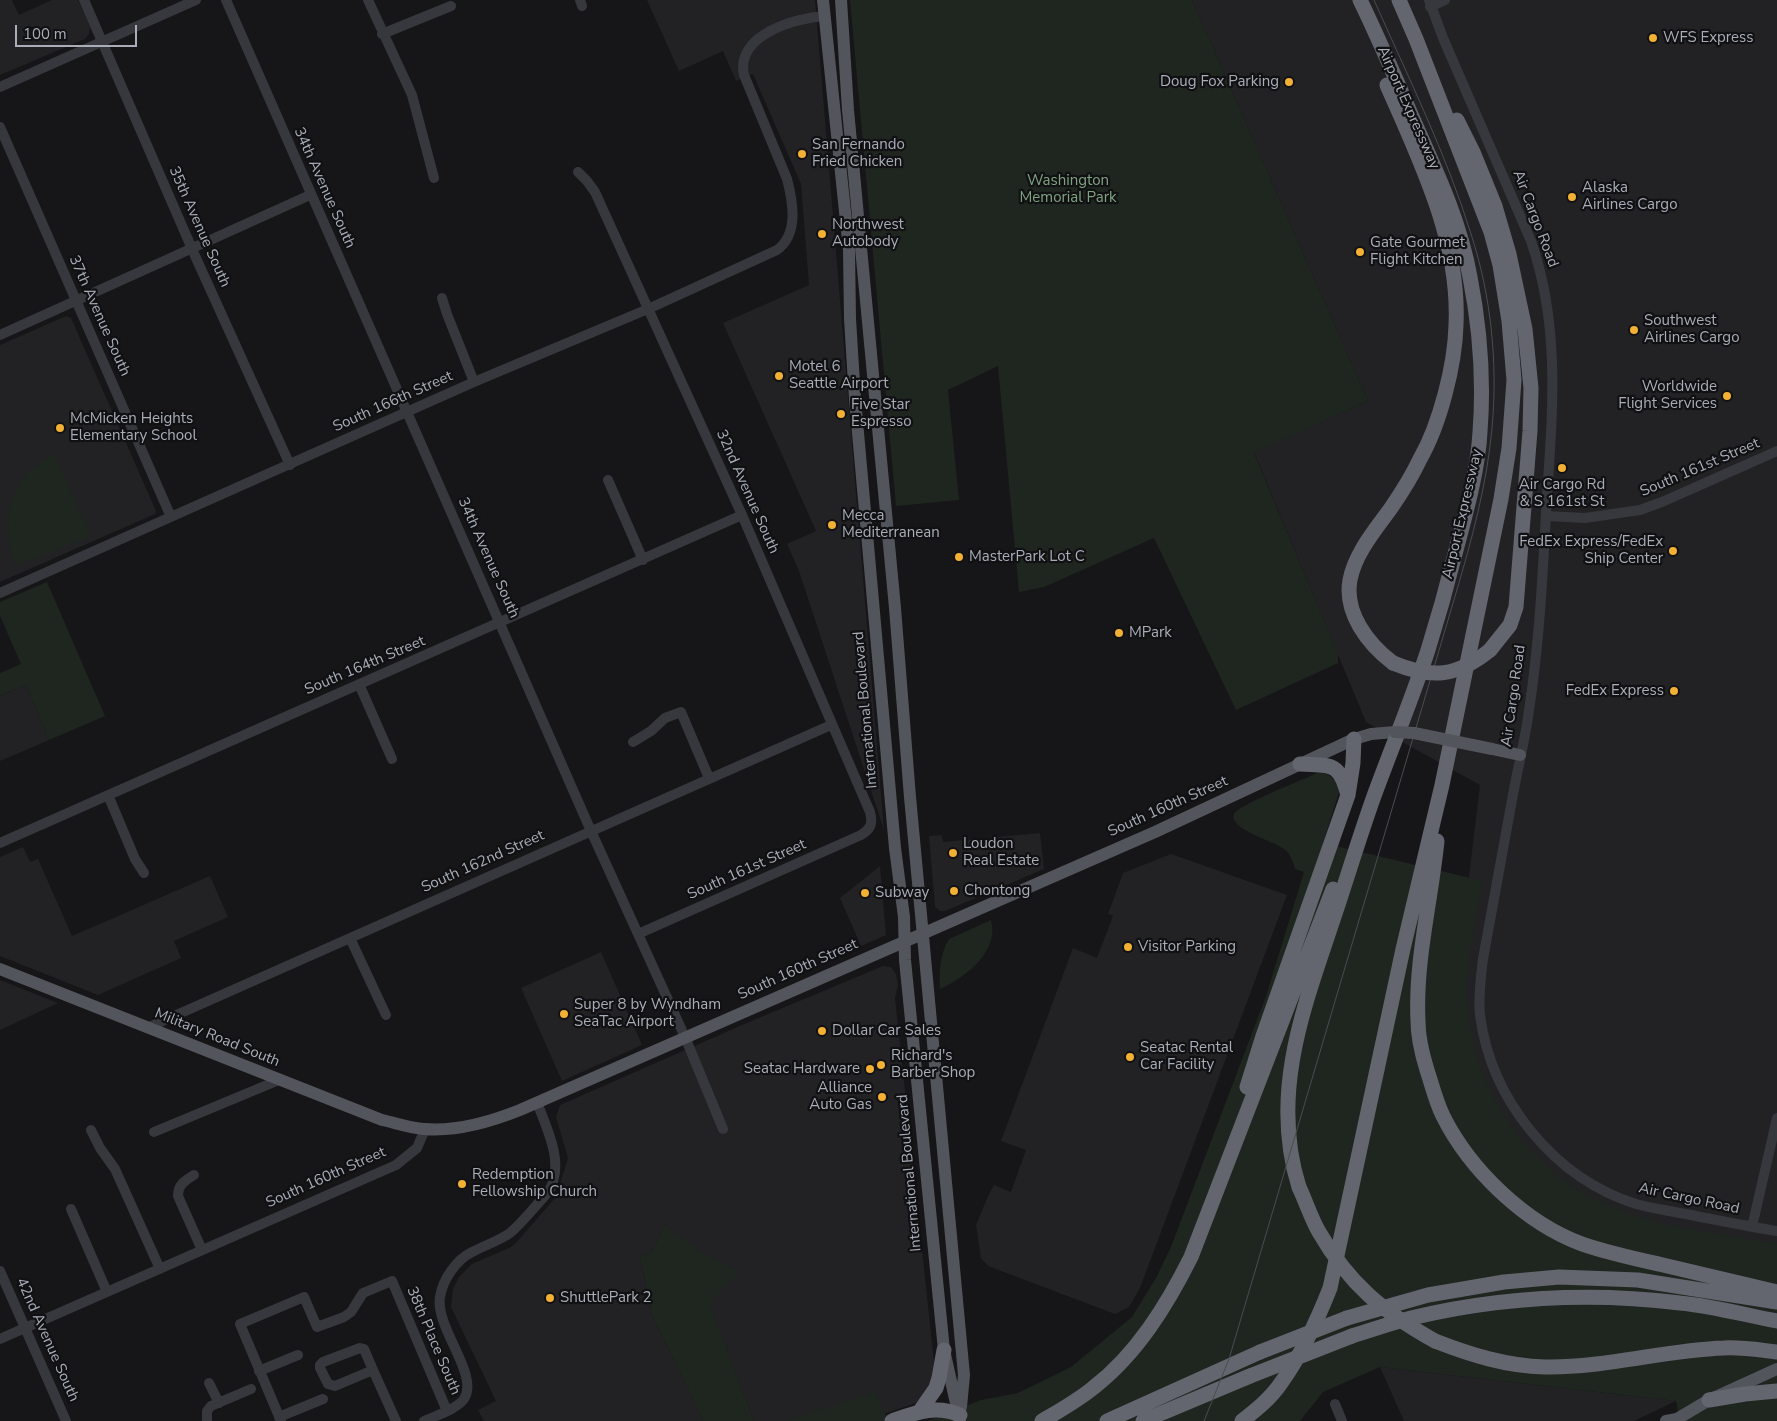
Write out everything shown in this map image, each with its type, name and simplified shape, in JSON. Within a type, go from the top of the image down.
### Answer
[{"type":"highway","points":[[1352,0],[1438,206],[1450,252],[1456,302],[1455,348],[1436,423],[1421,458],[1355,564],[1350,579],[1349,592],[1352,608],[1358,623],[1377,651],[1393,663],[1422,673],[1443,673],[1475,662],[1490,650],[1510,625],[1516,607],[1530,431],[1531,388],[1525,329],[1509,254],[1495,206],[1473,152],[1416,40]]},
{"type":"highway","name":"Airport Expressway","points":[[1360,0],[1446,193],[1470,275],[1478,327],[1482,374],[1480,435],[1468,506],[1428,651],[1374,798]]},
{"type":"highway","name":"Airport Expressway","points":[[1399,0],[1491,232],[1500,265],[1509,321],[1514,380],[1509,448],[1501,499],[1442,785]]},
{"type":"highway","points":[[1206,1220],[1215,1176],[1348,795],[1354,763],[1354,739]]},
{"type":"highway","points":[[1300,764],[1322,765],[1335,768],[1344,778],[1348,795]]},
{"type":"highway","points":[[1442,785],[1435,863],[1417,989],[1418,1024],[1422,1051],[1430,1082],[1443,1116],[1462,1148],[1490,1182],[1523,1210],[1552,1230],[1582,1244],[1628,1257],[1777,1292]]},
{"type":"highway","points":[[1242,1421],[1257,1409],[1280,1384],[1320,1315],[1330,1288],[1403,949],[1442,785]]},
{"type":"highway","points":[[1374,798],[1296,1034],[1287,1094],[1288,1129],[1293,1166],[1299,1187],[1319,1232],[1353,1280],[1369,1297],[1403,1324],[1434,1341],[1487,1360],[1546,1367],[1605,1363],[1677,1352],[1724,1348],[1777,1352]]},
{"type":"highway","points":[[1042,1421],[1095,1387],[1119,1364],[1140,1340],[1165,1305],[1182,1276],[1206,1220],[1358,823],[1374,798]]},
{"type":"highway","points":[[1107,1421],[1260,1352],[1347,1318],[1428,1294],[1504,1282],[1558,1277],[1638,1280],[1777,1302]]},
{"type":"highway","points":[[1143,1421],[1352,1336],[1411,1318],[1479,1305],[1547,1298],[1622,1297],[1682,1303],[1777,1321]]},
{"type":"highway","points":[[920,1411],[936,1388],[944,1350]]},
{"type":"highway","points":[[1709,1400],[1777,1391]]},
{"type":"highway","points":[[892,1421],[920,1411],[944,1409],[960,1418]]},
{"type":"main road","name":"International Boulevard","points":[[824,0],[849,247],[854,399],[895,848],[904,917],[904,942],[910,1008],[944,1350],[960,1418]]},
{"type":"main road","points":[[841,0],[848,110],[964,1374],[960,1418]]},
{"type":"main road","points":[[825,16],[834,24],[844,49]]},
{"type":"main road","name":"South 160th Street","points":[[425,1129],[473,1126],[497,1119],[1154,832],[1354,739],[1384,732],[1414,733],[1520,755]]},
{"type":"main road","name":"Military Road South","points":[[0,969],[382,1120],[425,1129]]},
{"type":"main road","points":[[1664,1421],[1677,1419],[1709,1400],[1777,1368]]},
{"type":"street","name":"35th Avenue South","points":[[84,0],[192,248],[290,465]]},
{"type":"street","points":[[0,87],[196,0]]},
{"type":"street","name":"34th Avenue South","points":[[226,0],[310,195],[591,831],[685,1037],[723,1129]]},
{"type":"street","points":[[368,0],[382,34],[412,95],[434,178]]},
{"type":"street","points":[[1430,3],[1445,0]]},
{"type":"street","name":"Air Cargo Road","points":[[1430,3],[1531,241],[1544,289],[1553,362],[1546,516],[1537,641],[1529,710],[1483,959],[1480,986],[1480,1014],[1486,1044],[1497,1075],[1511,1103],[1526,1126],[1559,1161],[1598,1187],[1637,1204],[1777,1231]]},
{"type":"street","points":[[382,34],[451,6]]},
{"type":"street","name":"South 166th Street","points":[[0,593],[474,382],[648,309],[771,254],[783,246],[791,232],[792,205],[787,179],[743,71],[745,57],[747,50],[760,36],[811,17],[825,16]]},
{"type":"street","name":"37th Avenue South","points":[[0,127],[171,517]]},
{"type":"street","name":"32nd Avenue South","points":[[578,172],[588,181],[595,192],[742,515],[870,812],[871,825],[867,831]]},
{"type":"street","points":[[0,335],[310,195]]},
{"type":"street","points":[[442,298],[474,382]]},
{"type":"street","name":"South 161st Street","points":[[1546,516],[1585,518],[1640,510],[1777,451]]},
{"type":"street","points":[[608,480],[643,560]]},
{"type":"street","name":"South 164th Street","points":[[0,843],[359,684],[500,624],[742,515]]},
{"type":"street","points":[[359,684],[392,760]]},
{"type":"street","points":[[633,742],[651,731],[665,718],[680,712],[709,778]]},
{"type":"street","name":"South 162nd Street","points":[[146,1028],[831,725]]},
{"type":"street","points":[[108,795],[135,859],[144,873]]},
{"type":"street","name":"South 161st Street","points":[[638,934],[867,831]]},
{"type":"street","points":[[350,938],[386,1015]]},
{"type":"street","points":[[154,1132],[279,1080]]},
{"type":"street","points":[[424,1421],[447,1411],[464,1400],[467,1383],[466,1373],[443,1322],[440,1308],[442,1290],[446,1278],[462,1259],[470,1253],[510,1232],[549,1191],[556,1177],[556,1161],[537,1102]]},
{"type":"street","points":[[1752,1227],[1777,1118]]},
{"type":"street","name":"South 160th Street","points":[[0,1339],[396,1165],[417,1148],[425,1129]]},
{"type":"street","points":[[91,1130],[100,1148],[115,1169],[160,1269]]},
{"type":"street","points":[[194,1175],[180,1185],[178,1196],[202,1250]]},
{"type":"street","points":[[71,1209],[107,1292]]},
{"type":"street","name":"42nd Avenue South","points":[[0,1271],[66,1421]]},
{"type":"street","name":"38th Place South","points":[[260,1371],[240,1324],[304,1297],[317,1327],[344,1317],[351,1312],[363,1293],[392,1281],[447,1411]]},
{"type":"street","points":[[373,1370],[331,1386],[328,1384],[320,1365],[323,1362],[360,1348],[364,1349],[396,1421]]},
{"type":"street","points":[[298,1355],[260,1371],[280,1419],[323,1399]]},
{"type":"street","points":[[209,1383],[219,1403]]},
{"type":"street","points":[[207,1416],[211,1406],[251,1389]]},
{"type":"street","points":[[1335,1404],[1342,1421]]},
{"type":"shaded area","points":[[0,0],[12,0],[19,15],[52,0],[78,0],[91,29],[85,39],[0,75]]},
{"type":"shaded area","points":[[647,0],[815,0],[884,830],[799,571],[787,544],[816,531],[723,323],[809,285],[801,184],[753,74],[736,81],[723,51],[679,71]]},
{"type":"shaded area","points":[[1192,0],[1777,0],[1777,1250],[1603,1218],[1531,1169],[1479,1103],[1453,1009],[1480,785],[1366,722],[1254,452],[1368,401]]},
{"type":"shaded area","name":"McMicken Heights Elementary School","points":[[66,316],[71,318],[156,511],[155,514],[0,582],[0,345]]},
{"type":"shaded area","points":[[26,685],[49,740],[0,761],[0,696]]},
{"type":"shaded area","points":[[1040,833],[1044,869],[945,911],[940,911],[935,907],[929,836],[942,835],[943,842]]},
{"type":"shaded area","points":[[23,847],[30,862],[38,859],[72,936],[210,876],[228,917],[174,941],[181,958],[98,995],[0,956],[0,857]]},
{"type":"shaded area","name":"Seatac Rental Car Facility","points":[[1171,854],[1287,895],[1140,1288],[1129,1307],[1115,1314],[988,1266],[981,1258],[976,1225],[994,1185],[1011,1192],[1026,1150],[1001,1141],[1073,948],[1097,958],[1113,916],[1108,914],[1123,873]]},
{"type":"shaded area","points":[[880,866],[886,935],[861,946],[840,898]]},
{"type":"shaded area","points":[[601,952],[642,1045],[562,1081],[521,988]]},
{"type":"shaded area","points":[[883,966],[891,967],[896,974],[898,985],[895,998],[935,1371],[929,1388],[916,1403],[863,1421],[754,1421],[686,1243],[665,1225],[650,1254],[640,1256],[652,1315],[703,1421],[484,1421],[478,1410],[496,1401],[451,1307],[453,1289],[459,1277],[472,1264],[515,1244],[556,1197],[568,1158],[556,1117],[560,1105],[742,1025]]},
{"type":"shaded area","points":[[0,980],[58,1003],[0,1030]]},
{"type":"shaded area","points":[[1380,1367],[1676,1401],[1634,1421],[1404,1421]]},
{"type":"green space","name":"Washington Memorial Park","points":[[850,0],[1192,0],[1368,401],[1254,453],[1338,654],[1338,663],[1236,710],[1154,538],[1044,587],[1019,592],[998,366],[948,390],[959,500],[896,506]]},
{"type":"green space","points":[[54,454],[89,531],[87,538],[15,566],[8,532],[12,502],[17,488],[26,475]]},
{"type":"green space","points":[[47,582],[105,716],[49,740],[26,685],[0,696],[0,673],[21,664],[0,616],[0,602]]},
{"type":"green space","points":[[1317,773],[1331,777],[1340,789],[1323,843],[1483,881],[1469,959],[1467,985],[1469,1021],[1476,1055],[1489,1089],[1506,1120],[1528,1148],[1554,1173],[1583,1193],[1615,1208],[1674,1226],[1777,1244],[1777,1421],[1680,1421],[1676,1401],[1380,1367],[1323,1392],[1300,1421],[928,1421],[981,1400],[1018,1393],[1071,1367],[1132,1317],[1156,1278],[1171,1247],[1266,996],[1304,872],[1295,869],[1290,856],[1284,849],[1244,829],[1234,819],[1234,814],[1259,798]]},
{"type":"green space","points":[[991,920],[990,942],[985,953],[969,971],[940,989],[941,963],[949,939]]},
{"type":"green space","points":[[665,1225],[700,1251],[739,1272],[709,1302],[754,1421],[703,1421],[652,1315],[640,1256],[650,1254]]},
{"type":"green space","points":[[876,1392],[888,1421],[783,1421]]},
{"type":"tram line","points":[[1204,1421],[1229,1359],[1456,593],[1478,511],[1490,449],[1494,404],[1493,354],[1488,305],[1478,257],[1450,174],[1374,0]]},
{"type":"place","name":"WFS Express","points":[[1653,38]]},
{"type":"place","name":"Doug Fox Parking","points":[[1289,82]]},
{"type":"place","name":"San Fernando Fried Chicken","points":[[802,154]]},
{"type":"place","name":"Alaska Airlines Cargo","points":[[1572,197]]},
{"type":"place","name":"Northwest Autobody","points":[[822,234]]},
{"type":"place","name":"Gate Gourmet Flight Kitchen","points":[[1360,252]]},
{"type":"place","name":"Southwest Airlines Cargo","points":[[1634,330]]},
{"type":"place","name":"Motel 6 Seattle Airport","points":[[779,376]]},
{"type":"place","name":"Worldwide Flight Services","points":[[1727,396]]},
{"type":"place","name":"Five Star Espresso","points":[[841,414]]},
{"type":"place","name":"McMicken Heights Elementary School","points":[[60,428]]},
{"type":"place","name":"Air Cargo Rd & S 161st St","points":[[1562,468]]},
{"type":"place","name":"Mecca Mediterranean","points":[[832,525]]},
{"type":"place","name":"FedEx Express/FedEx Ship Center","points":[[1673,551]]},
{"type":"place","name":"MasterPark Lot C","points":[[959,557]]},
{"type":"place","name":"MPark","points":[[1119,633]]},
{"type":"place","name":"FedEx Express","points":[[1674,691]]},
{"type":"place","name":"Loudon Real Estate","points":[[953,853]]},
{"type":"place","name":"Chontong","points":[[954,891]]},
{"type":"place","name":"Subway","points":[[865,893]]},
{"type":"place","name":"Visitor Parking","points":[[1128,947]]},
{"type":"place","name":"Super 8 by Wyndham SeaTac Airport","points":[[564,1014]]},
{"type":"place","name":"Dollar Car Sales","points":[[822,1031]]},
{"type":"place","name":"Seatac Rental Car Facility","points":[[1130,1057]]},
{"type":"place","name":"Richard's Barber Shop","points":[[881,1065]]},
{"type":"place","name":"Seatac Hardware","points":[[870,1069]]},
{"type":"place","name":"Alliance Auto Gas","points":[[882,1097]]},
{"type":"place","name":"Redemption Fellowship Church","points":[[462,1184]]},
{"type":"place","name":"ShuttlePark 2","points":[[550,1298]]}]
